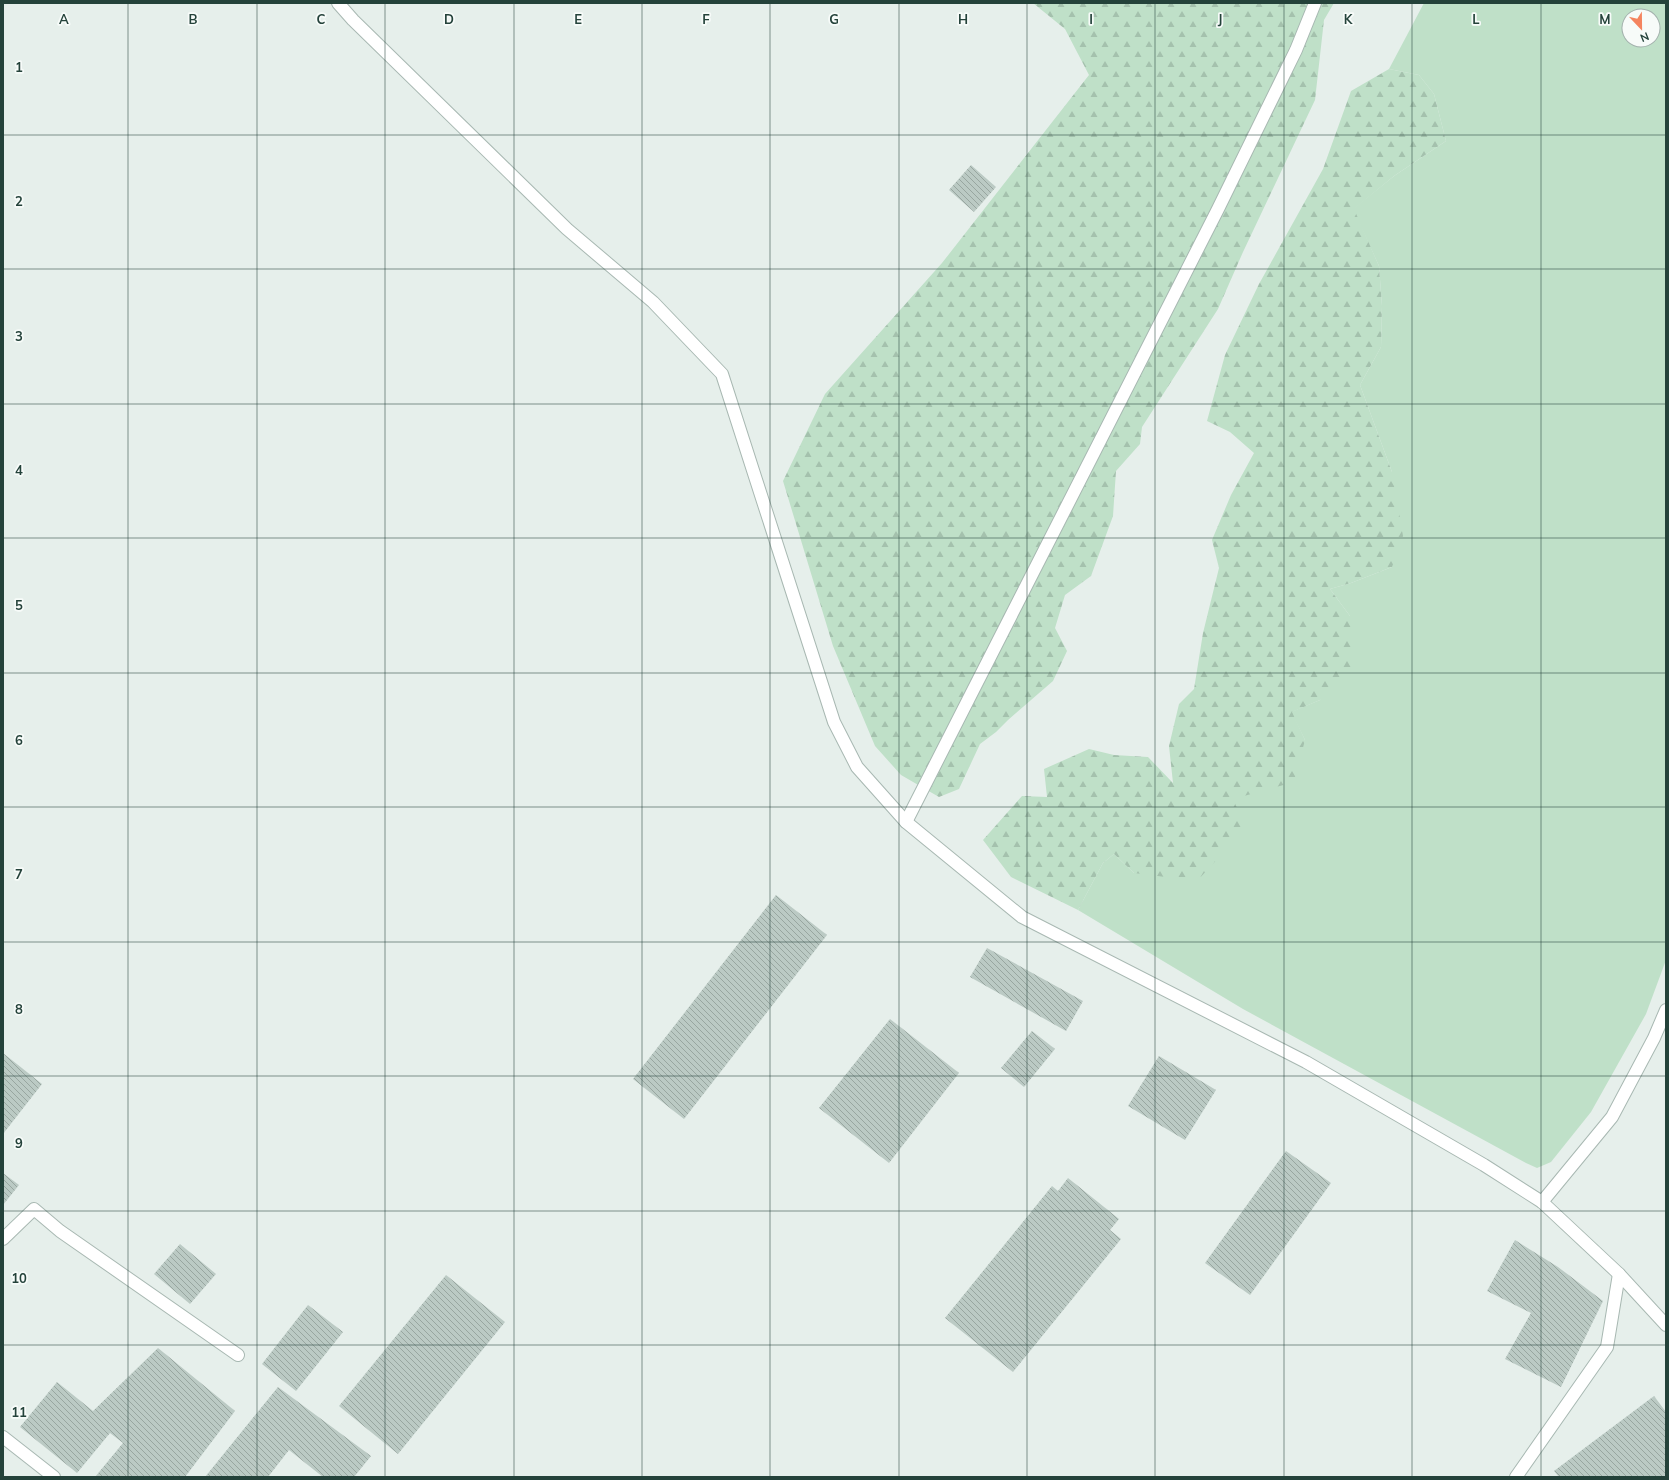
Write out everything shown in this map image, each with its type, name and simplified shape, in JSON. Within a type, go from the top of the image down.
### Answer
[{"type":"street","points":[[338,3],[353,20],[567,229],[653,302],[722,374],[834,722],[857,767],[906,822],[1022,917],[1306,1062],[1484,1165],[1542,1202],[1619,1274],[1666,1325]]},
{"type":"street","points":[[906,822],[1218,209],[1296,50],[1315,3]]},
{"type":"street","points":[[1542,1202],[1612,1117],[1654,1038],[1666,1010]]},
{"type":"street","points":[[3,1239],[34,1209],[60,1232],[238,1355]]},
{"type":"street","points":[[1516,1477],[1607,1347],[1619,1274]]},
{"type":"street","points":[[3,1437],[54,1477]]},
{"type":"green space","points":[[1033,3],[1334,3],[1324,20],[1315,100],[1243,252],[1218,309],[1142,427],[1140,444],[1116,471],[1113,516],[1091,576],[1065,595],[1055,628],[1067,651],[1053,681],[996,732],[980,744],[959,789],[939,797],[901,775],[875,746],[833,646],[783,481],[825,394],[942,263],[1089,75],[1065,29]]},
{"type":"green space","points":[[1424,3],[1666,3],[1666,960],[1646,1014],[1591,1112],[1551,1162],[1537,1168],[1243,1009],[1078,910],[1103,863],[1114,854],[1134,873],[1232,799],[1305,740],[1291,712],[1320,700],[1350,616],[1330,589],[1351,583],[1392,567],[1392,472],[1360,385],[1381,347],[1382,306],[1379,266],[1353,209],[1394,176],[1446,141],[1434,94],[1419,75],[1389,69]]},
{"type":"green space","points":[[1389,69],[1419,75],[1434,94],[1446,141],[1394,176],[1354,209],[1379,266],[1382,306],[1381,347],[1360,385],[1392,472],[1403,536],[1392,567],[1351,583],[1330,589],[1350,616],[1354,675],[1320,700],[1292,712],[1305,740],[1294,782],[1233,799],[1246,828],[1197,881],[1134,873],[1114,854],[1103,863],[1078,910],[1011,877],[983,840],[1022,796],[1047,797],[1044,769],[1089,749],[1114,755],[1148,757],[1173,783],[1169,746],[1179,704],[1194,689],[1203,633],[1219,568],[1212,540],[1231,495],[1254,453],[1230,432],[1207,421],[1225,355],[1259,284],[1323,169],[1351,91]]},
{"type":"building","points":[[971,165],[996,187],[974,212],[949,190]]},
{"type":"building","points":[[776,895],[827,935],[684,1119],[633,1079]]},
{"type":"building","points":[[987,948],[1083,1001],[1066,1031],[970,977]]},
{"type":"building","points":[[890,1019],[959,1073],[889,1163],[819,1108]]},
{"type":"building","points":[[1032,1031],[1055,1049],[1024,1087],[1001,1068]]},
{"type":"building","points":[[3,1053],[42,1084],[3,1134]]},
{"type":"building","points":[[1159,1056],[1216,1090],[1185,1140],[1128,1106]]},
{"type":"building","points":[[1286,1151],[1331,1183],[1250,1295],[1205,1263]]},
{"type":"building","points":[[3,1173],[19,1185],[3,1205]]},
{"type":"building","points":[[1068,1178],[1119,1219],[1110,1230],[1121,1239],[1013,1372],[945,1318],[1052,1186],[1058,1191]]},
{"type":"building","points":[[1515,1240],[1558,1267],[1603,1301],[1561,1387],[1505,1359],[1531,1313],[1487,1291]]},
{"type":"building","points":[[180,1244],[216,1274],[190,1304],[154,1274]]},
{"type":"building","points":[[446,1275],[505,1322],[398,1454],[339,1406]]},
{"type":"building","points":[[308,1305],[343,1332],[296,1391],[262,1364]]},
{"type":"building","points":[[158,1348],[235,1411],[185,1477],[95,1477],[123,1443],[110,1433],[77,1473],[20,1427],[57,1382],[93,1411]]},
{"type":"building","points":[[278,1387],[371,1456],[354,1477],[323,1477],[289,1450],[268,1477],[205,1477]]},
{"type":"building","points":[[1654,1396],[1666,1412],[1666,1475],[1663,1477],[1559,1477],[1554,1471]]}]
